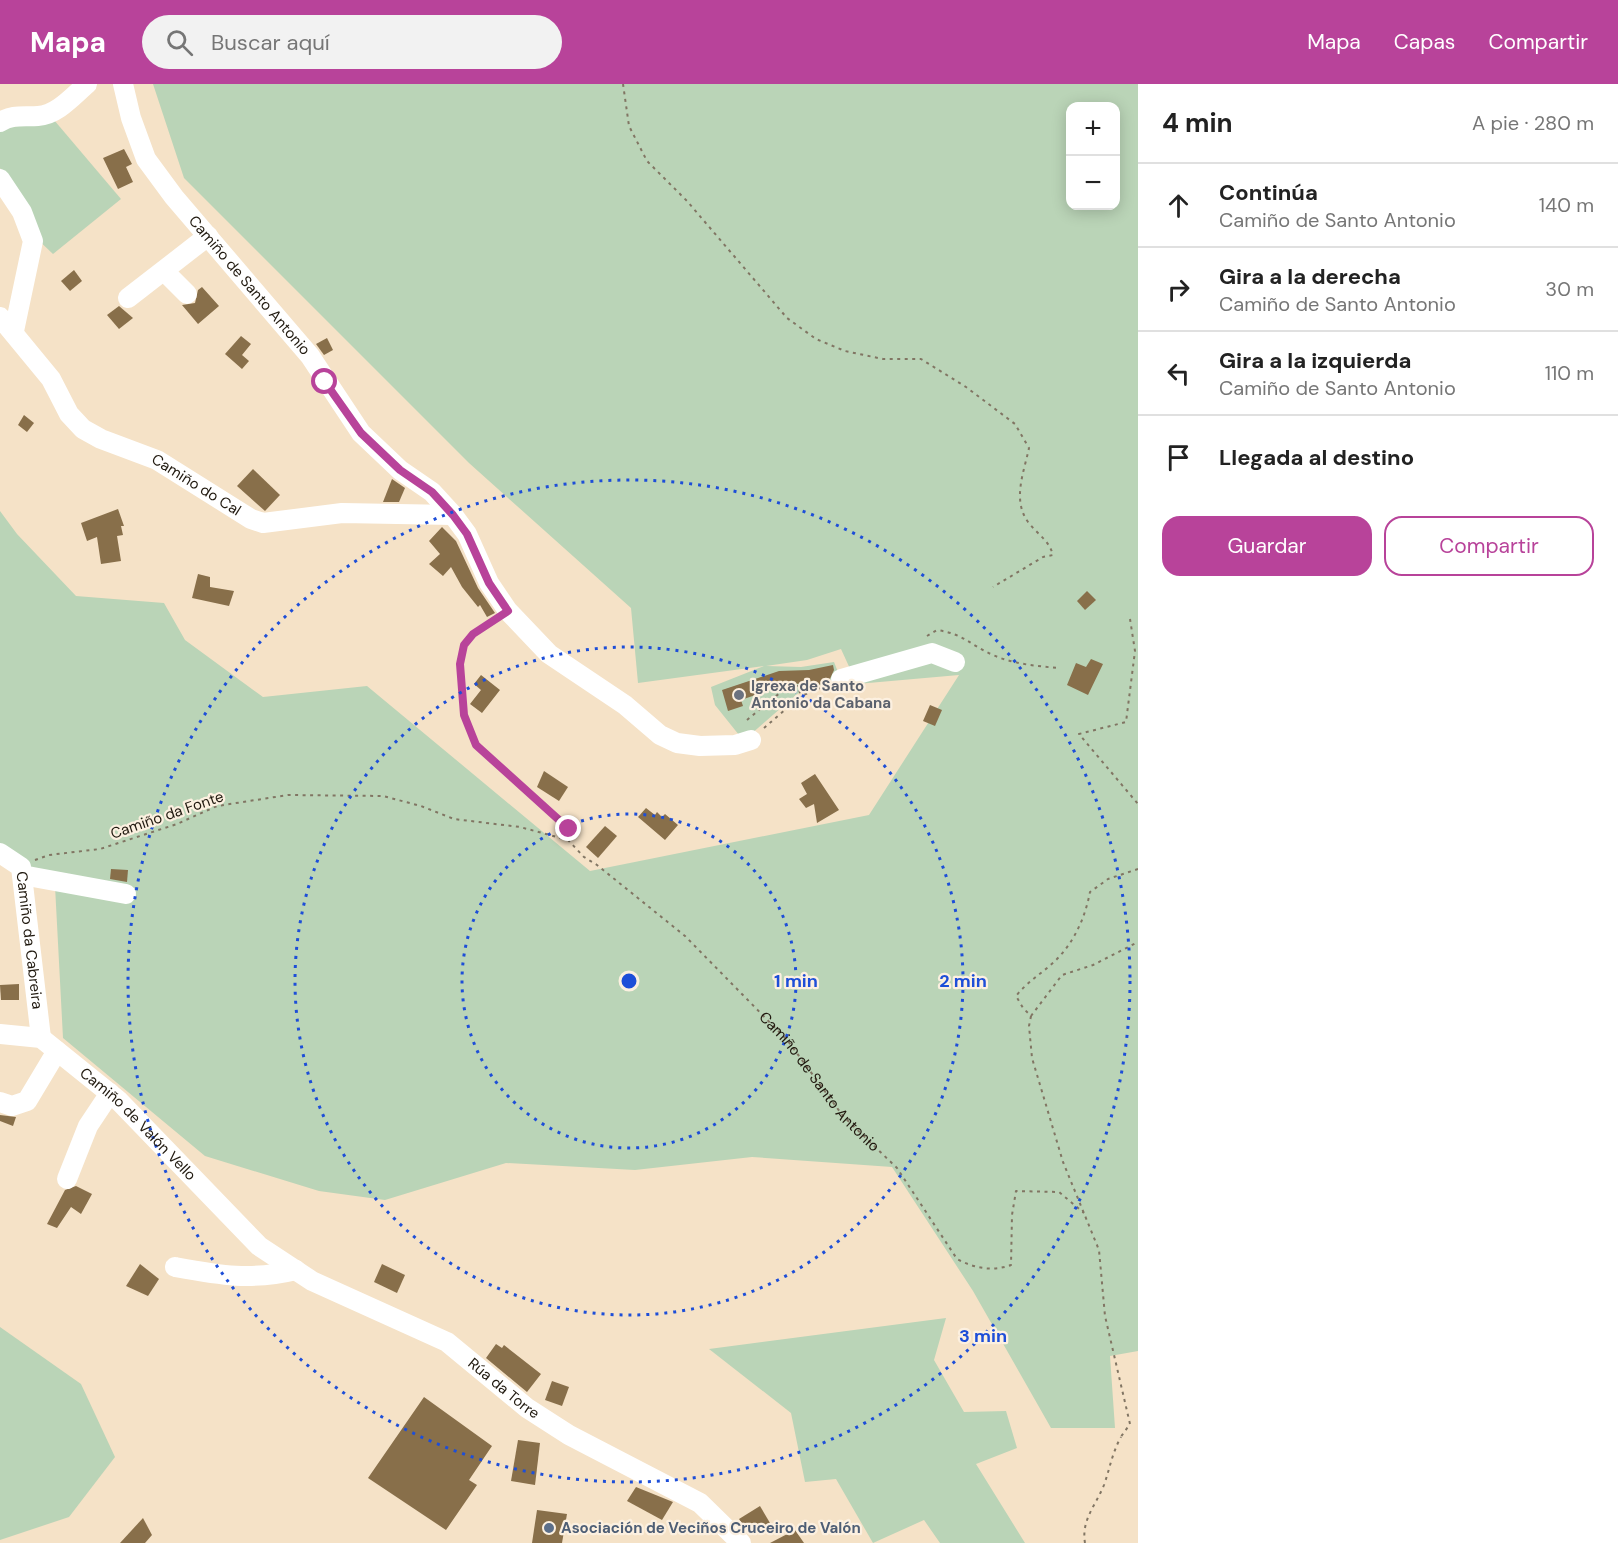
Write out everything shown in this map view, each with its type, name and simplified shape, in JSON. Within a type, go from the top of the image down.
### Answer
[{"type":"street","points":[[0,122],[10,116],[40,116],[57,110],[87,84]]},
{"type":"street","name":"Camiño de Santo Antonio","points":[[123,84],[131,118],[146,159],[310,356],[361,433],[400,470],[432,492],[453,515],[467,534],[489,583],[508,611],[549,654],[625,705],[660,735],[677,743],[700,746],[735,745],[751,740]]},
{"type":"street","points":[[0,178],[22,212],[33,241],[14,331]]},
{"type":"street","points":[[128,298],[208,236]]},
{"type":"street","points":[[164,271],[186,294]]},
{"type":"street","name":"Camiño do Cal","points":[[0,317],[14,331],[51,379],[69,414],[83,429],[100,439],[157,460],[251,519],[263,523],[342,513],[453,515]]},
{"type":"street","points":[[841,679],[933,653],[955,662]]},
{"type":"street","name":"Camiño da Cabreira","points":[[0,853],[21,871],[41,1038]]},
{"type":"street","points":[[21,871],[126,894]]},
{"type":"street","points":[[0,1034],[41,1038]]},
{"type":"street","name":"Camiño de Valón Vello","points":[[41,1038],[110,1093],[259,1246]]},
{"type":"street","points":[[0,1102],[12,1106],[27,1101],[57,1051]]},
{"type":"street","points":[[67,1179],[88,1126],[110,1093]]},
{"type":"street","name":"Rúa da Torre","points":[[259,1246],[312,1281],[447,1342],[527,1408],[569,1435],[700,1503],[741,1543]]},
{"type":"street","points":[[175,1267],[235,1277],[269,1276],[296,1270]]},
{"type":"path","points":[[622,84],[629,126],[647,161],[687,201],[787,318],[816,339],[845,351],[883,359],[921,359],[966,387],[1015,424],[1029,448],[1018,503],[1027,521],[1050,544],[1053,555],[1043,556],[993,587]]},
{"type":"path","name":"Camiño de Santo Antonio","points":[[508,611],[473,634],[464,645],[460,664],[464,715],[476,745],[569,829],[568,840],[584,857],[685,936],[765,1016],[788,1041],[843,1116],[897,1168],[957,1259],[972,1267],[1001,1268],[1011,1265],[1012,1215],[1016,1191],[1059,1192],[1084,1214]]},
{"type":"path","points":[[1130,620],[1135,651],[1126,722],[1079,734],[1138,804]]},
{"type":"path","points":[[747,720],[787,687],[798,686],[801,696],[751,740]]},
{"type":"path","name":"Camiño da Fonte","points":[[21,871],[49,855],[100,849],[177,824],[217,806],[288,795],[383,796],[421,806],[454,819],[520,827],[568,840]]},
{"type":"path","points":[[1031,1016],[1016,996],[1025,985],[1056,960],[1075,935],[1086,912],[1090,892],[1108,879],[1138,869]]},
{"type":"path","points":[[1120,1438],[1130,1424],[1105,1316],[1098,1250],[1063,1162],[1032,1058],[1029,1026],[1031,1016],[1062,975],[1093,965],[1138,942]]},
{"type":"path","points":[[1085,1543],[1085,1525],[1090,1511],[1104,1486],[1111,1455],[1125,1431]]},
{"type":"green space","points":[[153,84],[1138,84],[1138,1351],[1110,1356],[1115,1428],[1051,1428],[973,1291],[892,1167],[752,1157],[635,1170],[506,1163],[385,1200],[319,1191],[205,1156],[63,1038],[55,886],[0,859],[0,511],[17,534],[76,596],[164,603],[185,640],[263,697],[367,686],[590,871],[869,815],[959,675],[857,684],[841,649],[807,660],[766,666],[801,667],[834,662],[840,677],[797,694],[750,735],[739,735],[715,705],[711,687],[764,666],[638,683],[631,608],[469,463],[184,178]]},
{"type":"green space","points":[[54,120],[121,199],[53,254],[33,235],[0,168],[0,129]]},
{"type":"green space","points":[[946,1318],[934,1360],[964,1412],[1006,1411],[1017,1448],[976,1464],[1025,1543],[940,1543],[924,1520],[873,1543],[836,1479],[805,1482],[791,1413],[709,1349]]},
{"type":"green space","points":[[0,1327],[81,1384],[115,1457],[69,1517],[0,1540]]},
{"type":"building","points":[[124,149],[132,164],[126,167],[133,182],[118,189],[103,158]]},
{"type":"building","points":[[74,270],[82,281],[70,291],[61,281]]},
{"type":"building","points":[[202,287],[219,306],[198,324],[182,305],[195,303],[198,290]]},
{"type":"building","points":[[119,306],[133,318],[119,329],[107,315]]},
{"type":"building","points":[[241,336],[251,344],[242,355],[249,361],[242,369],[225,354]]},
{"type":"building","points":[[327,338],[333,350],[324,355],[316,344]]},
{"type":"building","points":[[24,415],[34,423],[27,432],[18,425]]},
{"type":"building","points":[[253,469],[280,495],[265,511],[237,486]]},
{"type":"building","points":[[392,479],[405,488],[399,502],[383,502]]},
{"type":"building","points":[[118,509],[124,526],[121,526],[123,535],[117,536],[121,561],[101,564],[97,537],[87,541],[81,523]]},
{"type":"building","points":[[442,527],[456,541],[478,588],[495,613],[487,617],[480,605],[478,607],[462,587],[451,567],[443,576],[429,564],[440,554],[429,541]]},
{"type":"building","points":[[198,574],[210,577],[210,587],[234,591],[229,606],[192,598]]},
{"type":"building","points":[[1087,591],[1096,600],[1085,610],[1077,601]]},
{"type":"building","points":[[1091,659],[1103,664],[1088,695],[1067,685],[1076,663],[1086,667]]},
{"type":"building","points":[[833,665],[834,670],[829,681],[806,690],[803,684],[767,683],[770,690],[741,700],[743,706],[728,711],[722,690],[779,671],[809,670]]},
{"type":"building","points":[[481,675],[500,690],[482,713],[470,704],[481,690],[474,684]]},
{"type":"building","points":[[930,705],[942,710],[935,726],[923,721]]},
{"type":"building","points":[[544,771],[568,787],[559,801],[537,787]]},
{"type":"building","points":[[815,774],[839,810],[817,823],[814,804],[806,808],[799,799],[807,794],[801,783]]},
{"type":"building","points":[[646,808],[655,815],[657,812],[662,817],[665,814],[678,825],[665,840],[638,817]]},
{"type":"building","points":[[605,826],[617,836],[598,858],[586,847]]},
{"type":"building","points":[[111,869],[128,870],[127,882],[110,879]]},
{"type":"building","points":[[19,984],[19,1000],[1,1000],[0,985]]},
{"type":"building","points":[[0,1115],[16,1117],[13,1126],[0,1121]]},
{"type":"building","points":[[76,1186],[92,1194],[81,1214],[71,1207],[57,1228],[47,1224],[65,1190]]},
{"type":"building","points":[[140,1264],[159,1279],[148,1296],[126,1286]]},
{"type":"building","points":[[382,1264],[405,1275],[397,1293],[374,1282]]},
{"type":"building","points":[[496,1344],[502,1348],[504,1345],[541,1374],[527,1392],[486,1358]]},
{"type":"building","points":[[552,1381],[569,1387],[562,1406],[545,1400]]},
{"type":"building","points":[[424,1397],[492,1446],[469,1480],[477,1485],[446,1530],[368,1478]]},
{"type":"building","points":[[518,1440],[540,1443],[535,1485],[511,1481]]},
{"type":"building","points":[[636,1487],[673,1502],[662,1520],[627,1501]]},
{"type":"building","points":[[760,1506],[770,1523],[749,1534],[739,1519]]},
{"type":"building","name":"Asociación de Veciños Cruceiro de Valón","points":[[537,1510],[567,1514],[562,1543],[532,1543]]},
{"type":"building","points":[[143,1518],[152,1535],[145,1543],[120,1543]]},
{"type":"building","points":[[795,1530],[804,1543],[770,1543]]},
{"type":"place","name":"Igrexa de Santo Antonio da Cabana","points":[[739,695]]},
{"type":"place","name":"Asociación de Veciños Cruceiro de Valón","points":[[549,1528]]},
{"type":"route","points":[[325,382],[361,433],[400,470],[432,492],[467,534],[489,583],[508,611],[473,634],[464,645],[460,664],[464,715],[476,745],[500,764],[569,829]]}]
